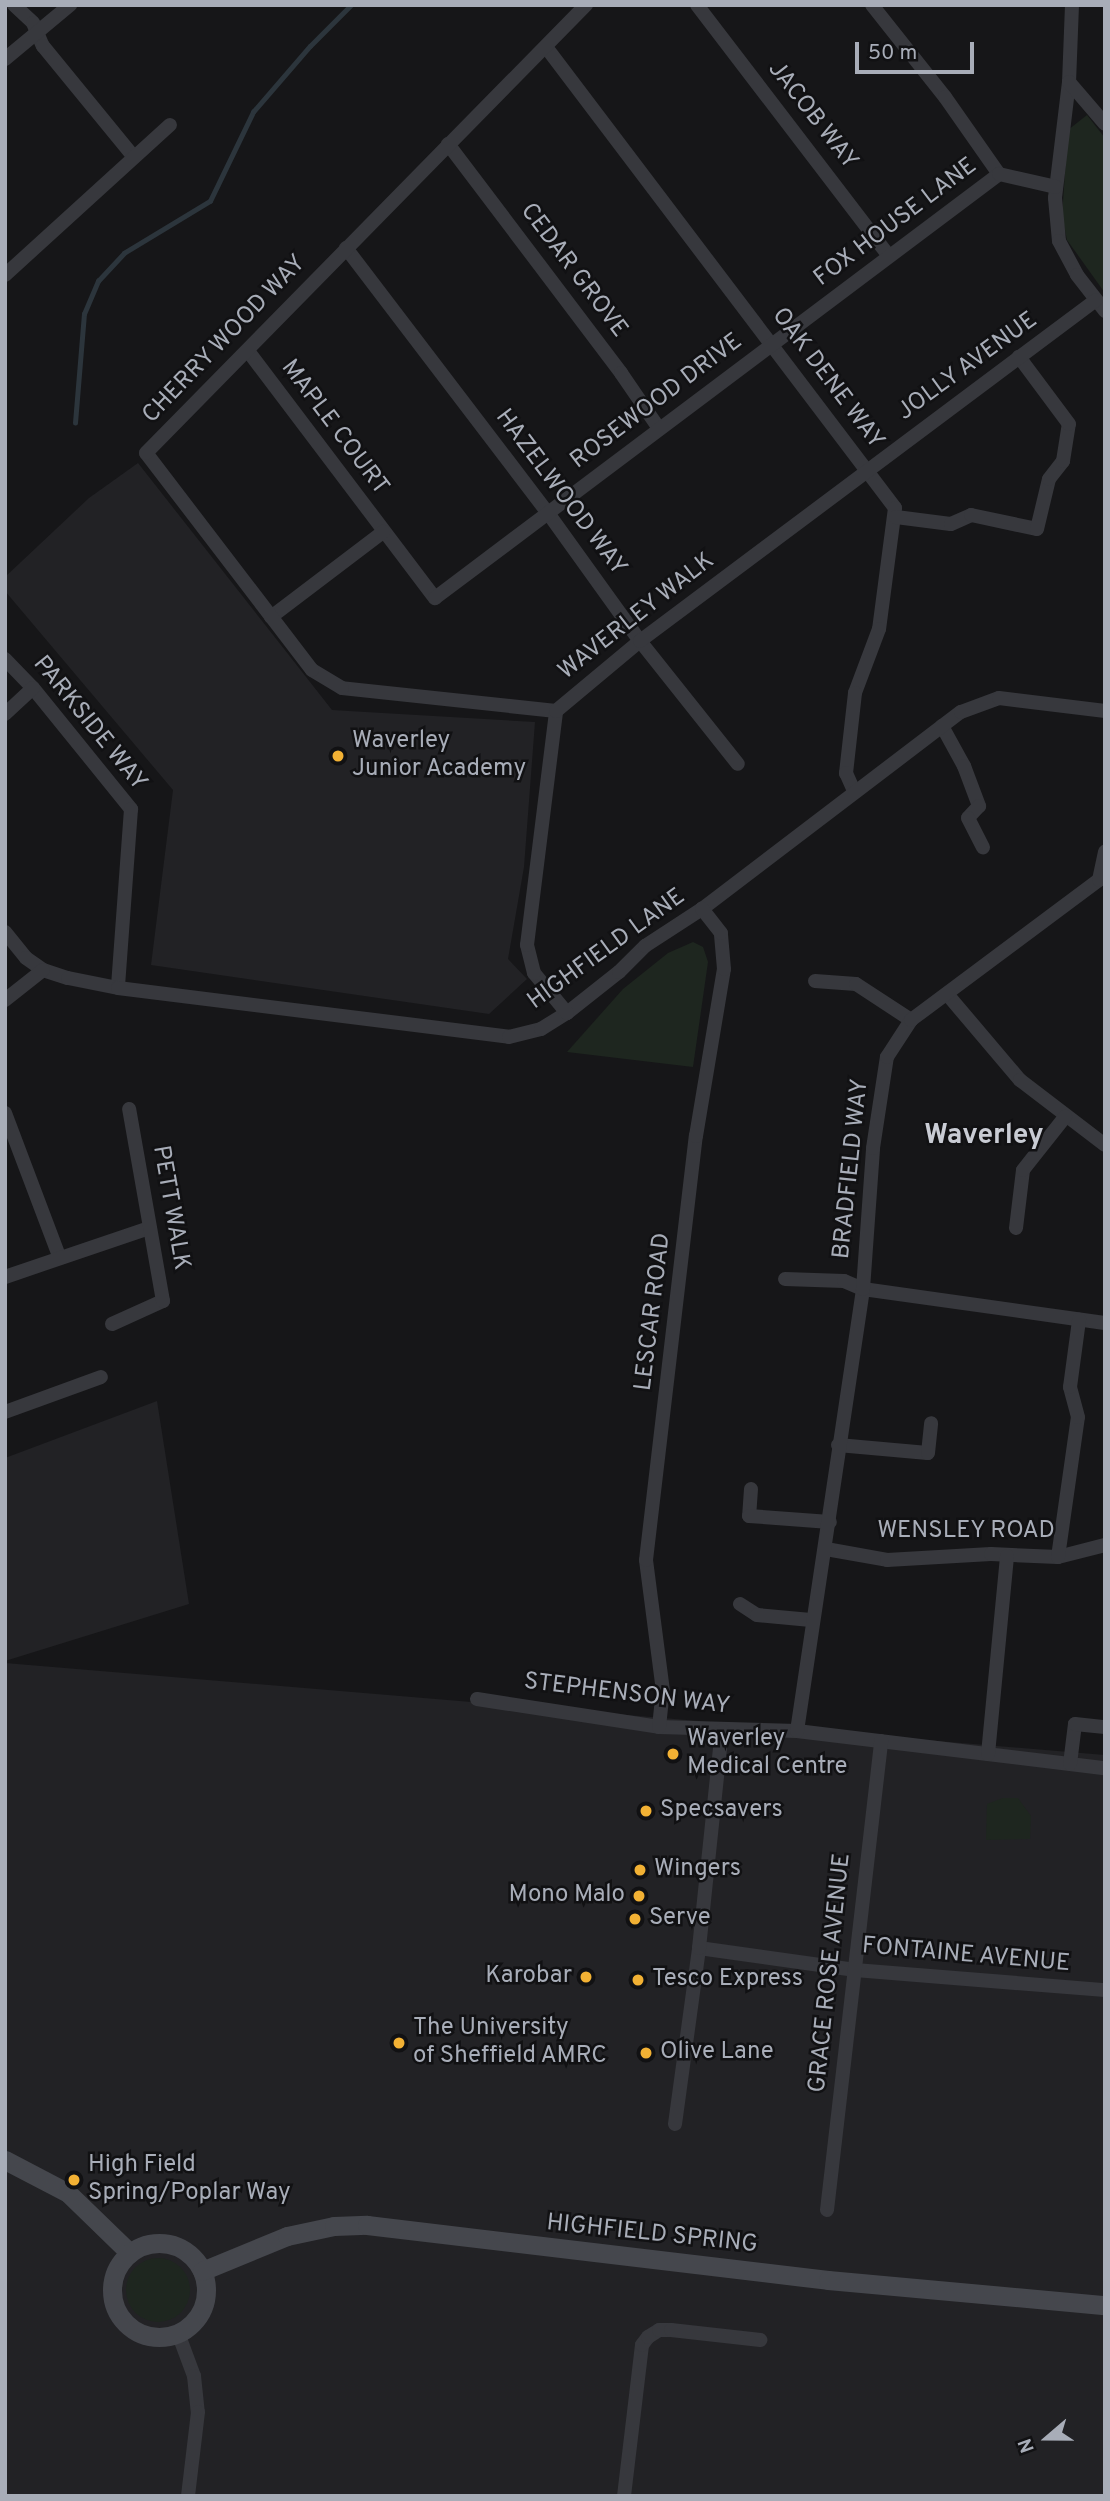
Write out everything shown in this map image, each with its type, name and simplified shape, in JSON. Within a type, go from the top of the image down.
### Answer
[{"type":"main road","points":[[5,2160],[68,2193],[130,2253]]},
{"type":"main road","name":"HIGHFIELD SPRING","points":[[202,2271],[287,2236],[334,2226],[368,2225],[828,2280],[1105,2305]]},
{"type":"main road","points":[[156,2243],[171,2244],[190,2254],[202,2271],[206,2286],[202,2307],[190,2325],[178,2333],[162,2337],[146,2335],[132,2328],[117,2311],[113,2290],[114,2276],[130,2253],[156,2243]]},
{"type":"street","points":[[14,5],[33,23],[36,35],[133,156]]},
{"type":"street","points":[[5,59],[70,5]]},
{"type":"street","name":"CHERRY WOOD WAY","points":[[556,711],[342,688],[312,670],[146,453],[586,5]]},
{"type":"street","name":"JACOB WAY","points":[[697,5],[889,256]]},
{"type":"street","points":[[872,5],[945,97],[999,174]]},
{"type":"street","points":[[1072,5],[1069,82],[1056,187],[1059,241],[1077,275],[1100,306]]},
{"type":"street","name":"OAK DENE WAY","points":[[547,47],[895,508],[896,517]]},
{"type":"street","points":[[1069,82],[1105,124]]},
{"type":"street","points":[[5,275],[170,125]]},
{"type":"street","name":"CEDAR GROVE","points":[[448,144],[659,427]]},
{"type":"street","name":"FOX HOUSE LANE","points":[[773,344],[999,174],[1056,187]]},
{"type":"street","name":"HAZELWOOD WAY","points":[[346,248],[548,513],[640,641],[738,764]]},
{"type":"street","name":"JOLLY AVENUE","points":[[866,469],[1019,357],[1100,306]]},
{"type":"street","name":"ROSEWOOD DRIVE","points":[[383,532],[435,598],[659,427],[773,344]]},
{"type":"street","name":"MAPLE COURT","points":[[248,351],[383,532]]},
{"type":"street","points":[[855,791],[846,773],[855,693],[879,629],[896,517],[951,524],[971,515],[1037,529],[1049,479],[1063,461],[1069,424],[1019,357]]},
{"type":"street","name":"WAVERLEY WALK","points":[[567,1013],[534,972],[527,945],[556,711],[640,641],[866,469]]},
{"type":"street","points":[[271,617],[383,532]]},
{"type":"street","name":"PARKSIDE WAY","points":[[5,659],[33,688],[131,808],[118,988]]},
{"type":"street","points":[[5,714],[33,688]]},
{"type":"street","name":"HIGHFIELD LANE","points":[[5,932],[26,958],[43,970],[118,988],[509,1037],[541,1029],[567,1013],[619,972],[645,946],[702,909],[961,712],[999,698],[1105,711]]},
{"type":"street","points":[[942,726],[964,766],[979,806],[968,818],[984,847]]},
{"type":"street","name":"BRADFIELD WAY","points":[[797,1731],[811,1620],[826,1549],[838,1445],[863,1289],[873,1148],[887,1057],[911,1020],[1102,882],[1105,852]]},
{"type":"street","name":"LESCAR ROAD","points":[[659,1727],[663,1691],[646,1560],[696,1136],[724,969],[721,933],[702,909]]},
{"type":"street","points":[[5,1000],[43,970]]},
{"type":"street","points":[[815,981],[856,984],[911,1020]]},
{"type":"street","points":[[947,994],[1020,1080],[1105,1145]]},
{"type":"street","name":"PETT WALK","points":[[112,1324],[163,1301],[129,1109]]},
{"type":"street","points":[[5,1113],[59,1256]]},
{"type":"street","points":[[1016,1228],[1023,1170],[1065,1116]]},
{"type":"street","points":[[5,1278],[59,1256],[149,1228]]},
{"type":"street","name":"BRADFIELD WAY","points":[[785,1279],[844,1281],[863,1289]]},
{"type":"street","points":[[863,1289],[1105,1323]]},
{"type":"street","points":[[1058,1557],[1078,1416],[1070,1387],[1079,1320]]},
{"type":"street","points":[[5,1412],[101,1377]]},
{"type":"street","points":[[838,1445],[928,1453],[931,1423]]},
{"type":"street","points":[[751,1489],[749,1516],[830,1522]]},
{"type":"street","name":"WENSLEY ROAD","points":[[826,1549],[887,1560],[991,1554],[1058,1557],[1105,1545]]},
{"type":"street","points":[[988,1754],[1007,1556]]},
{"type":"street","points":[[740,1604],[757,1615],[811,1620]]},
{"type":"street","name":"STEPHENSON WAY","points":[[477,1699],[659,1727],[797,1731],[1105,1768]]},
{"type":"street","points":[[1070,1764],[1075,1724],[1105,1727]]},
{"type":"street","points":[[675,2124],[699,1948],[722,1730]]},
{"type":"street","name":"GRACE ROSE AVENUE","points":[[827,2210],[881,1741]]},
{"type":"street","name":"FONTAINE AVENUE","points":[[699,1948],[855,1970],[1105,1990]]},
{"type":"street","points":[[624,2496],[642,2345],[648,2337],[659,2330],[671,2330],[760,2340]]},
{"type":"street","points":[[178,2333],[194,2376],[198,2412],[188,2496]]},
{"type":"shaded area","points":[[1087,115],[1105,138],[1105,293],[1067,240],[1062,216],[1068,130]]},
{"type":"shaded area","name":"Waverley Junior Academy","points":[[138,463],[332,710],[535,722],[524,867],[508,959],[527,979],[489,1014],[151,965],[173,790],[5,591],[5,577],[89,498]]},
{"type":"shaded area","points":[[693,942],[703,947],[708,962],[693,1067],[567,1052],[623,989],[668,953]]},
{"type":"shaded area","points":[[157,1401],[189,1604],[5,1661],[5,1458]]},
{"type":"shaded area","points":[[5,1663],[1105,1755],[1105,2496],[5,2496]]},
{"type":"shaded area","points":[[1003,1798],[1018,1798],[1031,1816],[1030,1839],[986,1840],[987,1804]]},
{"type":"shaded area","points":[[158,2258],[170,2260],[181,2267],[188,2278],[188,2302],[181,2313],[170,2320],[158,2322],[146,2320],[135,2313],[128,2302],[126,2290],[128,2278],[135,2267],[146,2260]]},
{"type":"waterway","points":[[75,423],[84,314],[98,281],[124,253],[210,201],[253,112],[310,46],[351,5]]},
{"type":"place","name":"Waverley Junior Academy","points":[[338,756]]},
{"type":"place","name":"Waverley Medical Centre","points":[[673,1754]]},
{"type":"place","name":"Specsavers","points":[[646,1811]]},
{"type":"place","name":"Wingers","points":[[640,1870]]},
{"type":"place","name":"Mono Malo","points":[[639,1896]]},
{"type":"place","name":"Serve","points":[[635,1919]]},
{"type":"place","name":"Karobar","points":[[586,1977]]},
{"type":"place","name":"Tesco Express","points":[[638,1980]]},
{"type":"place","name":"The University of Sheffield AMRC","points":[[399,2043]]},
{"type":"place","name":"Olive Lane","points":[[646,2053]]},
{"type":"place","name":"High Field Spring/Poplar Way","points":[[74,2180]]},
{"type":"district","name":"Waverley","points":[[984,1136]]}]
